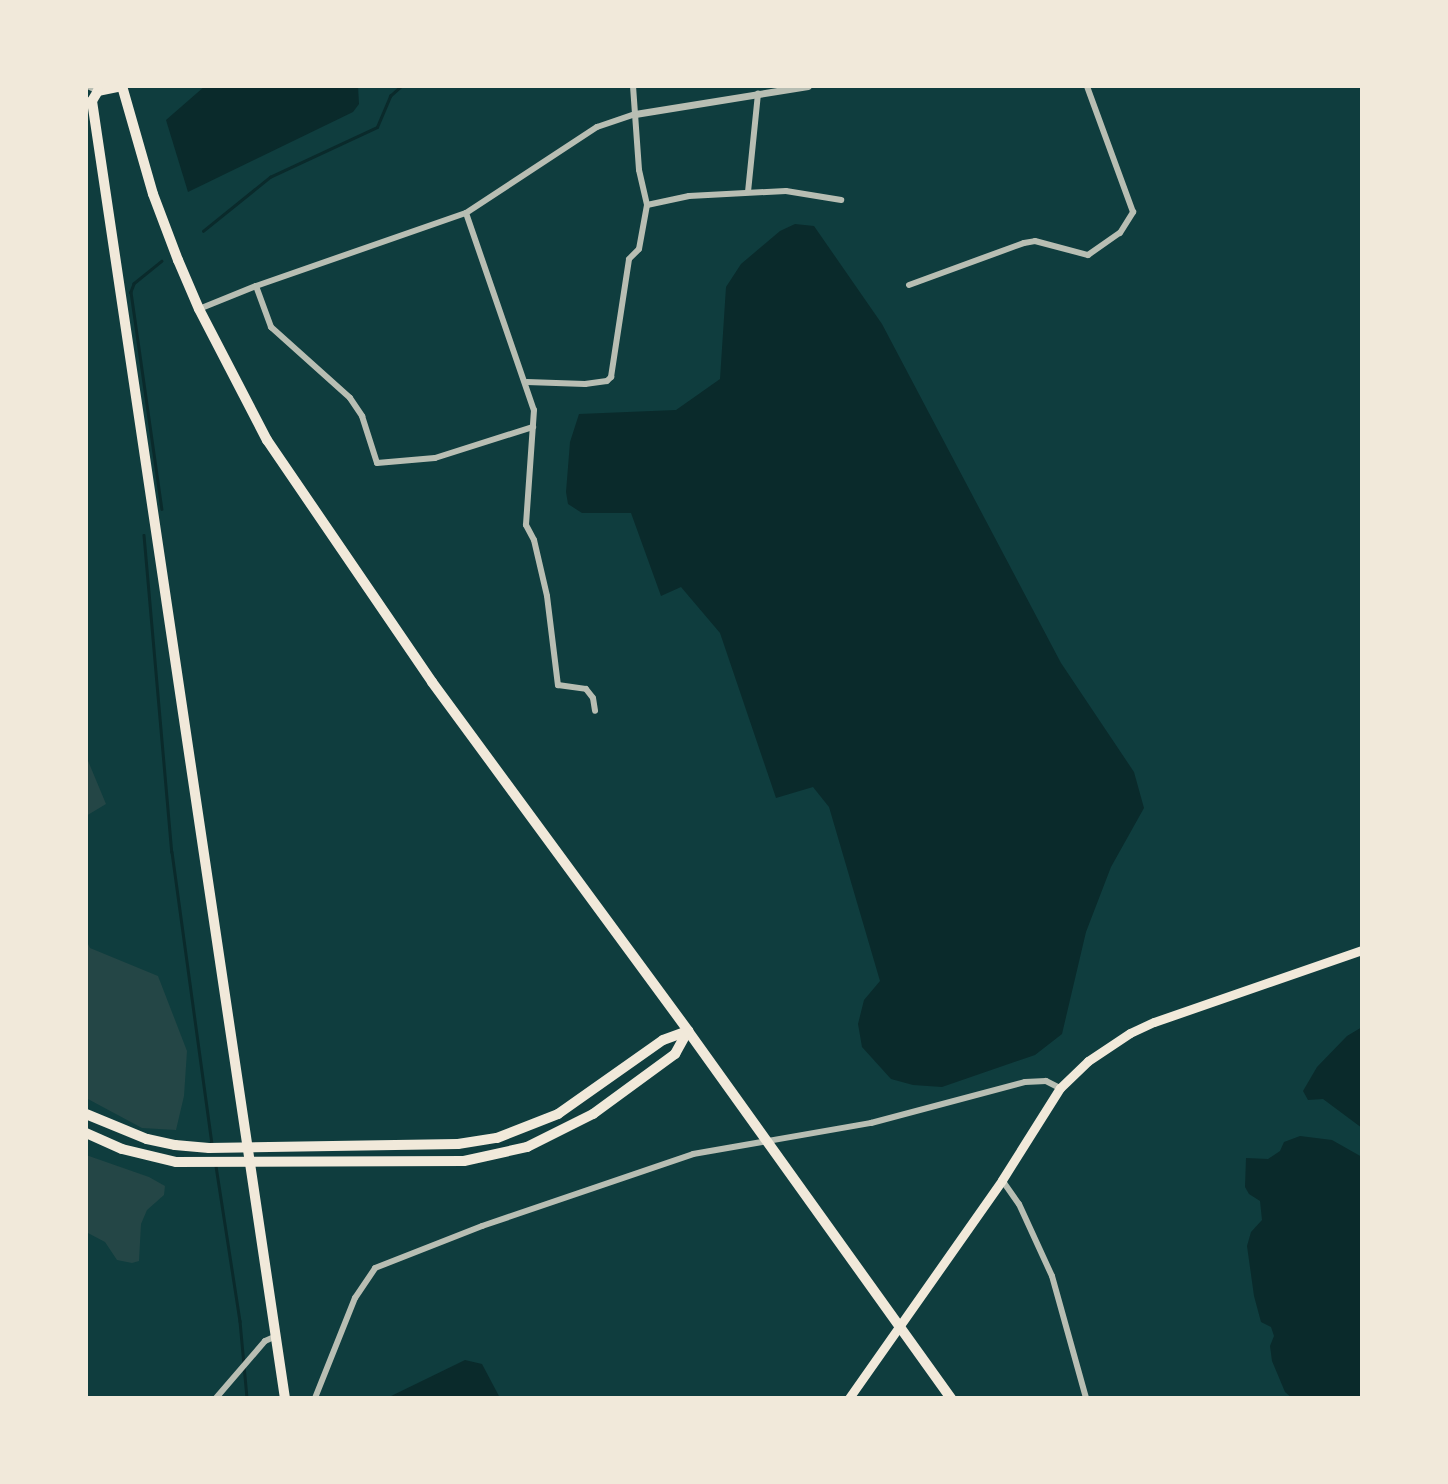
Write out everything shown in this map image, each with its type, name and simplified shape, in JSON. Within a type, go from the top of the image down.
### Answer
[{"type":"main road","points":[[285,1398],[92,101],[93,88],[122,86],[153,194],[199,309],[267,440],[304,499],[432,682],[688,1031],[951,1398]]},
{"type":"main road","points":[[849,1398],[1002,1180],[1060,1088],[1108,1046],[1154,1022],[1362,950]]},
{"type":"main road","points":[[86,1114],[147,1139],[175,1145],[425,1147],[497,1138],[558,1114],[663,1040],[688,1031]]},
{"type":"main road","points":[[86,1133],[122,1149],[176,1162],[450,1162],[495,1156],[527,1147],[593,1114],[675,1054],[688,1031]]},
{"type":"street","points":[[527,382],[560,381],[585,384],[611,377],[629,259],[639,249],[647,205],[639,170],[633,86]]},
{"type":"street","points":[[199,309],[256,286],[466,213],[597,127],[635,114],[808,86]]},
{"type":"street","points":[[909,285],[1035,241],[1088,255],[1120,233],[1133,212],[1087,86]]},
{"type":"street","points":[[748,192],[758,94]]},
{"type":"street","points":[[647,205],[690,196],[786,191],[841,200]]},
{"type":"street","points":[[466,213],[527,382],[534,410],[526,525],[534,540],[541,580],[547,596],[558,685],[586,689],[593,698],[594,711]]},
{"type":"street","points":[[256,286],[271,327],[350,398],[362,416],[377,463],[435,458],[533,427]]},
{"type":"street","points":[[315,1398],[355,1298],[375,1268],[482,1226],[693,1154],[765,1139],[871,1123],[1025,1082],[1046,1081],[1060,1088]]},
{"type":"street","points":[[1002,1180],[1020,1204],[1052,1276],[1086,1398]]},
{"type":"street","points":[[216,1398],[265,1341],[276,1336]]},
{"type":"shaded area","points":[[205,86],[358,86],[359,104],[353,112],[188,192],[166,120]]},
{"type":"shaded area","points":[[795,224],[814,226],[882,324],[1061,663],[1134,772],[1144,808],[1111,867],[1086,932],[1062,1034],[1035,1055],[942,1087],[913,1085],[891,1079],[862,1047],[858,1024],[864,1000],[880,981],[829,807],[813,787],[776,798],[720,633],[681,587],[661,596],[631,513],[582,513],[568,504],[566,492],[570,442],[579,414],[676,410],[720,379],[726,287],[741,264],[780,231]]},
{"type":"shaded area","points":[[86,756],[106,804],[86,816]]},
{"type":"shaded area","points":[[86,940],[90,948],[158,976],[187,1051],[184,1096],[176,1130],[142,1128],[86,1098]]},
{"type":"shaded area","points":[[1362,1027],[1362,1128],[1323,1099],[1308,1100],[1303,1091],[1317,1067],[1347,1036]]},
{"type":"shaded area","points":[[1300,1136],[1332,1140],[1362,1157],[1362,1398],[1292,1398],[1285,1392],[1272,1361],[1270,1346],[1274,1336],[1271,1327],[1261,1322],[1254,1296],[1247,1246],[1251,1232],[1262,1220],[1260,1201],[1249,1194],[1245,1187],[1246,1158],[1268,1159],[1280,1151],[1284,1142]]},
{"type":"shaded area","points":[[86,1155],[149,1177],[165,1186],[164,1195],[147,1210],[141,1224],[139,1261],[132,1263],[117,1260],[105,1242],[86,1232]]},
{"type":"shaded area","points":[[465,1360],[482,1364],[500,1398],[387,1398]]},
{"type":"waterway","points":[[203,231],[270,177],[377,127],[390,96],[401,86]]},
{"type":"waterway","points":[[162,261],[134,284],[131,292],[162,509]]},
{"type":"waterway","points":[[144,535],[172,852],[212,1145]]},
{"type":"waterway","points":[[216,1166],[240,1321],[247,1398]]}]
